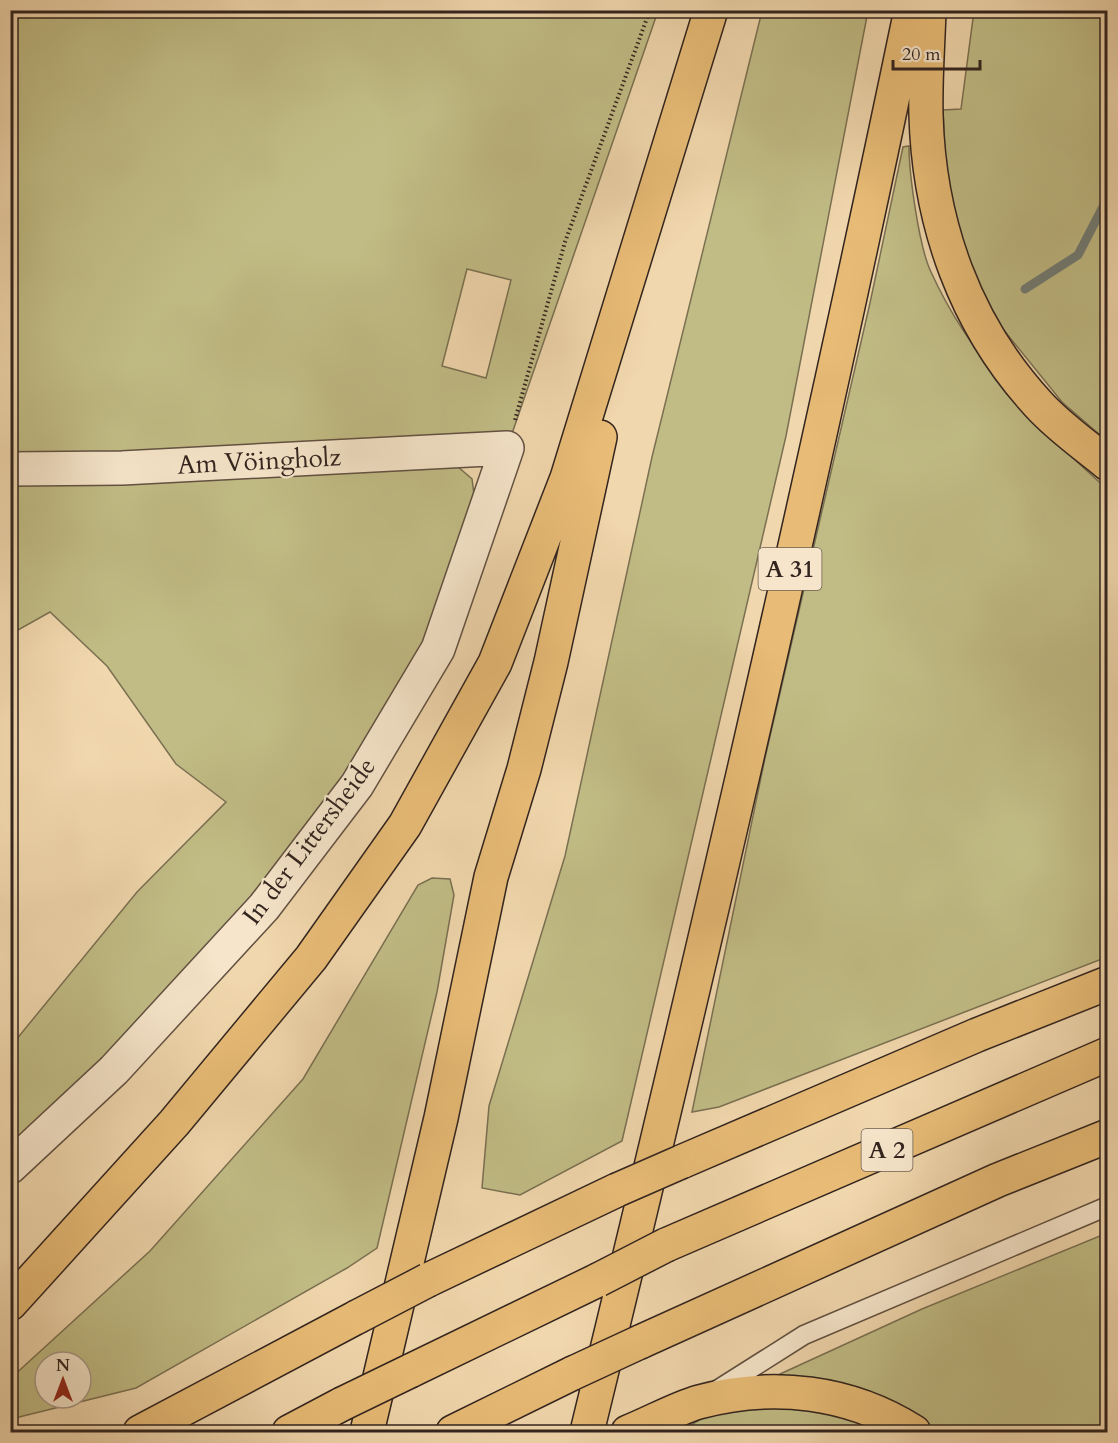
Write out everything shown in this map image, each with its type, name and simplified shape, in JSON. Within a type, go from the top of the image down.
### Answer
[{"type":"highway","points":[[10,1304],[174,1123],[311,958],[405,825],[495,663],[567,478],[711,10]]},
{"type":"highway","name":"A 31","points":[[587,1432],[662,1125],[836,372],[911,10]]},
{"type":"highway","points":[[929,10],[926,114],[929,167],[939,223],[966,297],[999,354],[1040,405],[1107,464]]},
{"type":"highway","points":[[368,1432],[441,1118],[491,877],[524,769],[551,662],[648,215]]},
{"type":"highway","points":[[140,1432],[428,1280],[617,1190],[977,1035],[1107,983]]},
{"type":"highway","name":"A 2","points":[[289,1432],[666,1245],[1107,1054]]},
{"type":"highway","points":[[453,1432],[640,1341],[998,1180],[1107,1136]]},
{"type":"highway","points":[[628,1432],[697,1402],[745,1394],[807,1392],[849,1401],[891,1418],[914,1432]]},
{"type":"street","name":"Am Vöingholz","points":[[10,469],[122,468],[507,448]]},
{"type":"street","name":"In der Littersheide","points":[[10,1167],[114,1070],[264,907],[357,785],[438,650],[507,448]]},
{"type":"lane","points":[[697,1402],[804,1335],[1107,1206]]},
{"type":"path","points":[[507,448],[566,242],[650,10]]},
{"type":"shaded area","points":[[10,11],[658,11],[507,448],[11,469]],"holes":[[[467,269],[511,280],[486,378],[442,366]]]},
{"type":"shaded area","points":[[762,11],[868,11],[786,436],[622,1141],[520,1195],[482,1188],[489,1106],[565,856],[652,457]]},
{"type":"shaded area","points":[[974,11],[1107,11],[1107,441],[1062,402],[990,313],[959,243],[946,182],[943,110],[961,109]]},
{"type":"shaded area","points":[[909,146],[913,192],[922,246],[931,272],[947,303],[985,362],[1007,390],[1055,441],[1107,489],[1107,957],[719,1107],[692,1112],[765,758],[870,303],[903,147]]},
{"type":"shaded area","points":[[457,466],[472,479],[475,502],[437,619],[361,751],[243,916],[11,1156],[11,1046],[137,892],[226,802],[176,764],[107,666],[50,612],[11,634],[11,483]]},
{"type":"shaded area","points":[[432,878],[450,879],[454,895],[437,992],[377,1248],[347,1268],[136,1388],[93,1399],[93,1350],[42,1350],[150,1251],[303,1079],[418,885]]},
{"type":"shaded area","points":[[1107,1233],[1107,1432],[679,1432],[767,1380],[922,1309]]},
{"type":"shaded area","points":[[33,1358],[33,1410],[47,1410],[11,1419],[11,1378]]},
{"type":"waterway","points":[[1025,289],[1078,255],[1108,197]]}]
